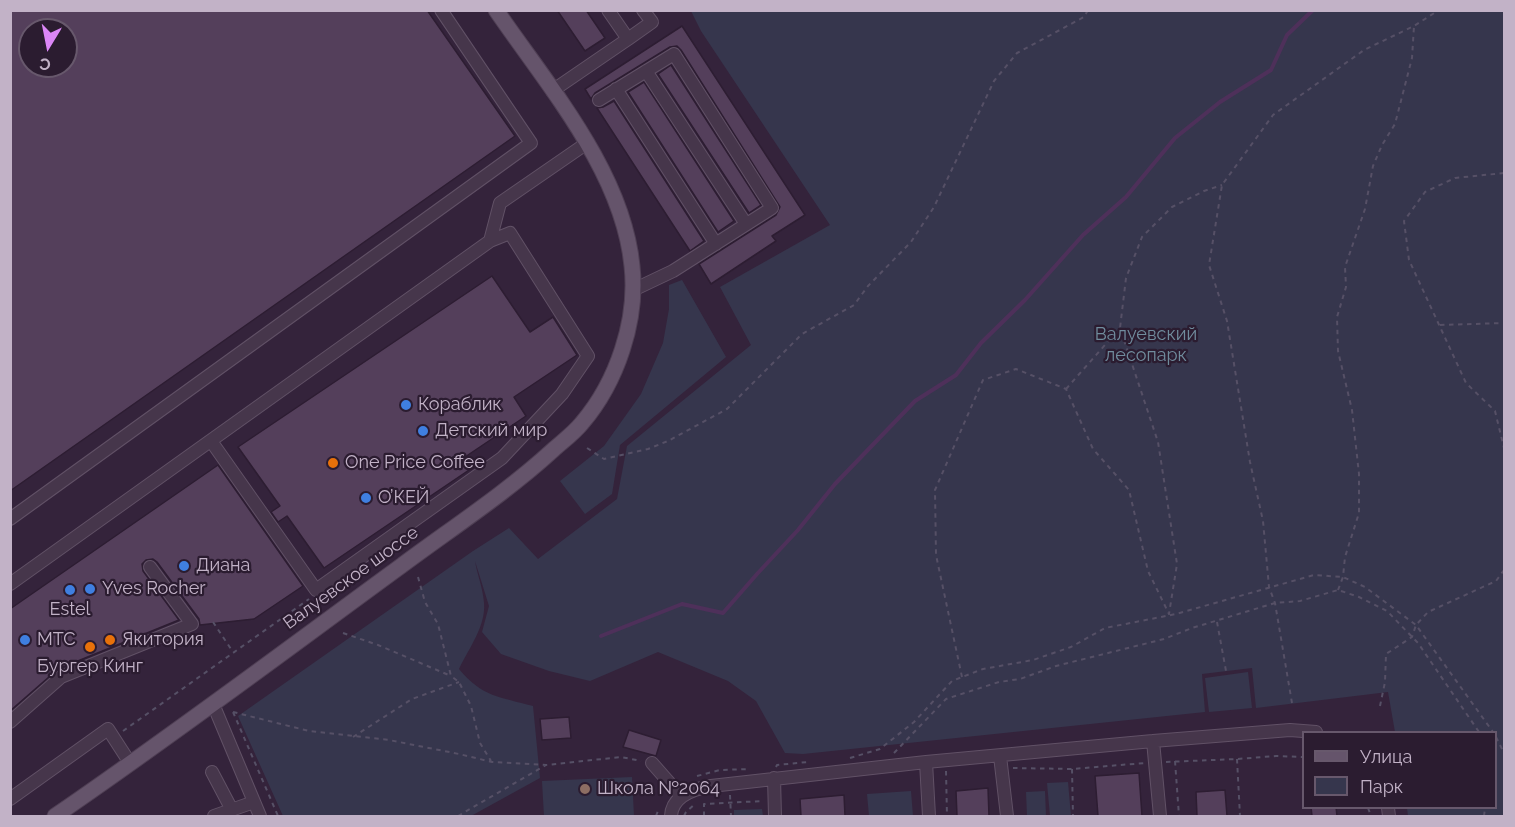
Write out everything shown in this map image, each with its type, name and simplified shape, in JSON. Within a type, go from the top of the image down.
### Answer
[{"type":"main road","name":"Валуевское шоссе","points":[[54,816],[213,704],[530,472],[582,424],[603,393],[618,362],[628,324],[633,290],[633,267],[625,226],[608,180],[587,144],[496,10]]},
{"type":"street","points":[[10,519],[531,143],[441,10]]},
{"type":"street","points":[[608,10],[628,39]]},
{"type":"street","points":[[552,91],[652,22],[643,10]]},
{"type":"street","points":[[598,100],[674,54],[772,208],[673,271],[633,290]]},
{"type":"street","points":[[646,70],[746,224]]},
{"type":"street","points":[[616,89],[716,244]]},
{"type":"street","points":[[490,242],[500,203],[587,144]]},
{"type":"street","points":[[10,584],[490,242],[510,233],[588,356],[562,394],[502,458],[316,590],[211,441]]},
{"type":"street","points":[[10,722],[61,676],[192,624],[150,567]]},
{"type":"street","points":[[213,704],[260,816]]},
{"type":"street","points":[[10,799],[108,729],[130,763]]},
{"type":"street","points":[[671,816],[675,802],[703,782],[775,773],[1290,730],[1303,731]]},
{"type":"street","points":[[1153,741],[1160,816]]},
{"type":"street","points":[[1000,756],[1007,816]]},
{"type":"street","points":[[926,762],[928,816]]},
{"type":"street","points":[[652,763],[681,796]]},
{"type":"street","points":[[212,772],[232,810]]},
{"type":"street","points":[[775,773],[775,816]]},
{"type":"street","points":[[214,816],[254,801]]},
{"type":"path","points":[[587,448],[604,459],[648,449],[694,428],[727,409],[802,334],[854,305],[868,286],[911,242],[934,207],[994,81],[1017,53],[1084,17],[1088,10]]},
{"type":"path","points":[[1292,704],[1275,603],[1269,587],[1263,521],[1250,462],[1227,321],[1209,265],[1222,185],[1273,116],[1364,50],[1414,26],[1439,10]]},
{"type":"path","points":[[1338,590],[1343,577],[1345,557],[1359,513],[1359,474],[1352,410],[1338,351],[1337,316],[1346,287],[1345,267],[1365,209],[1373,166],[1395,124],[1412,58],[1414,26]]},
{"type":"path","points":[[1504,173],[1455,178],[1425,192],[1404,221],[1409,260],[1466,383],[1495,411],[1504,448]]},
{"type":"path","points":[[1169,614],[1177,564],[1158,442],[1120,328],[1126,278],[1142,237],[1172,207],[1222,185]]},
{"type":"path","points":[[1440,325],[1504,323]]},
{"type":"path","points":[[1066,389],[1120,328]]},
{"type":"path","points":[[962,677],[936,555],[935,490],[984,380],[1016,369],[1066,389],[1093,449],[1129,490],[1148,571],[1169,614]]},
{"type":"path","points":[[1380,706],[1385,682],[1386,654],[1412,637],[1416,625],[1428,612],[1496,582],[1504,570]]},
{"type":"path","points":[[848,758],[880,749],[914,722],[952,681],[962,677],[983,669],[1033,660],[1071,647],[1105,628],[1169,614],[1314,574],[1343,577],[1365,587],[1416,625],[1492,731]]},
{"type":"path","points":[[418,577],[425,602],[438,624],[451,676]]},
{"type":"path","points":[[893,756],[897,748],[946,699],[999,682],[1020,679],[1056,666],[1164,639],[1192,628],[1275,603],[1300,601],[1338,590],[1359,597],[1387,611],[1418,643],[1478,731]]},
{"type":"path","points":[[1217,621],[1226,671]]},
{"type":"path","points":[[213,622],[233,652]]},
{"type":"path","points":[[343,633],[378,645],[451,676],[459,682],[471,706],[480,743],[492,762]]},
{"type":"path","points":[[352,738],[412,699],[459,682]]},
{"type":"path","points":[[278,816],[233,712],[309,731],[352,738],[389,740],[492,762],[546,765],[621,757],[652,763]]},
{"type":"path","points":[[1497,739],[1504,753]]},
{"type":"path","points":[[1237,759],[1240,816]]},
{"type":"path","points":[[1175,761],[1179,816]]},
{"type":"path","points":[[775,773],[777,765],[812,762]]},
{"type":"path","points":[[458,816],[546,765]]},
{"type":"path","points":[[1072,769],[1073,816]]},
{"type":"path","points":[[946,770],[947,816]]},
{"type":"path","points":[[730,793],[731,816]]},
{"type":"path","points":[[704,816],[704,804],[768,801]]},
{"type":"green space","name":"Валуевский лесопарк","points":[[691,11],[1504,11],[1504,816],[1408,816],[1407,809],[1497,809],[1497,731],[1395,731],[1388,692],[1256,708],[1252,668],[1202,674],[1205,712],[803,754],[785,753],[756,701],[728,681],[658,652],[590,681],[549,671],[501,654],[482,632],[489,606],[475,561],[484,612],[480,628],[459,669],[467,678],[492,695],[533,706],[540,778],[471,816],[283,816],[238,716],[509,528],[538,559],[617,499],[627,446],[751,345],[720,287],[830,225],[701,31]]},
{"type":"green space","points":[[682,280],[726,357],[620,445],[612,494],[585,514],[560,481],[604,446],[641,394],[663,343],[669,309],[669,285]]},
{"type":"green space","points":[[1248,672],[1252,708],[1209,712],[1205,678]]},
{"type":"green space","points":[[632,777],[634,816],[544,816],[542,781]]},
{"type":"green space","points":[[1068,782],[1071,816],[1050,816],[1047,783]]},
{"type":"green space","points":[[911,791],[913,816],[869,816],[867,794]]},
{"type":"green space","points":[[1045,791],[1046,816],[1027,816],[1026,792]]},
{"type":"green space","points":[[762,809],[763,816],[734,816],[734,810]]},
{"type":"building","points":[[10,10],[427,10],[515,136],[10,491]]},
{"type":"building","points":[[557,10],[586,10],[605,38],[585,51]]},
{"type":"building","points":[[682,26],[805,215],[772,236],[776,241],[711,284],[699,264],[776,215],[780,207],[681,50],[677,46],[670,47],[595,93],[591,99],[585,89]]},
{"type":"building","points":[[671,65],[761,205],[749,213],[658,74]]},
{"type":"building","points":[[644,82],[734,221],[718,232],[628,92]]},
{"type":"building","points":[[614,101],[704,241],[690,251],[597,108]]},
{"type":"building","points":[[492,276],[530,332],[553,317],[577,355],[514,397],[526,416],[462,459],[469,470],[324,568],[287,516],[278,522],[271,512],[280,506],[238,447]]},
{"type":"building","points":[[218,465],[303,586],[254,619],[200,625],[199,619],[157,562],[153,559],[146,560],[142,564],[143,571],[179,620],[58,669],[10,711],[10,609]]},
{"type":"building","points":[[569,717],[571,738],[542,740],[540,719]]},
{"type":"building","points":[[629,730],[661,740],[656,756],[623,747]]},
{"type":"building","points":[[1139,773],[1142,816],[1098,816],[1095,776]]},
{"type":"building","points":[[988,788],[989,816],[957,816],[956,791]]},
{"type":"building","points":[[1225,790],[1227,816],[1197,816],[1196,792]]},
{"type":"building","points":[[844,795],[845,816],[801,816],[800,799]]},
{"type":"building","points":[[1311,809],[1336,809],[1337,816],[1312,816]]},
{"type":"waterway","points":[[601,636],[682,604],[723,613],[798,530],[835,484],[915,401],[956,375],[981,343],[1025,300],[1083,235],[1126,197],[1175,138],[1220,102],[1271,70],[1287,35],[1313,10]]},
{"type":"place","name":"Кораблик","points":[[406,405]]},
{"type":"place","name":"Детский мир","points":[[423,431]]},
{"type":"place","name":"One Price Coffee","points":[[333,463]]},
{"type":"place","name":"О’КЕЙ","points":[[366,498]]},
{"type":"place","name":"Диана","points":[[184,566]]},
{"type":"place","name":"Yves Rocher","points":[[90,589]]},
{"type":"place","name":"Estel","points":[[70,590]]},
{"type":"place","name":"МТС","points":[[25,640]]},
{"type":"place","name":"Якитория","points":[[110,640]]},
{"type":"place","name":"Бургер Кинг","points":[[90,647]]},
{"type":"place","name":"Школа №2064","points":[[585,789]]}]
